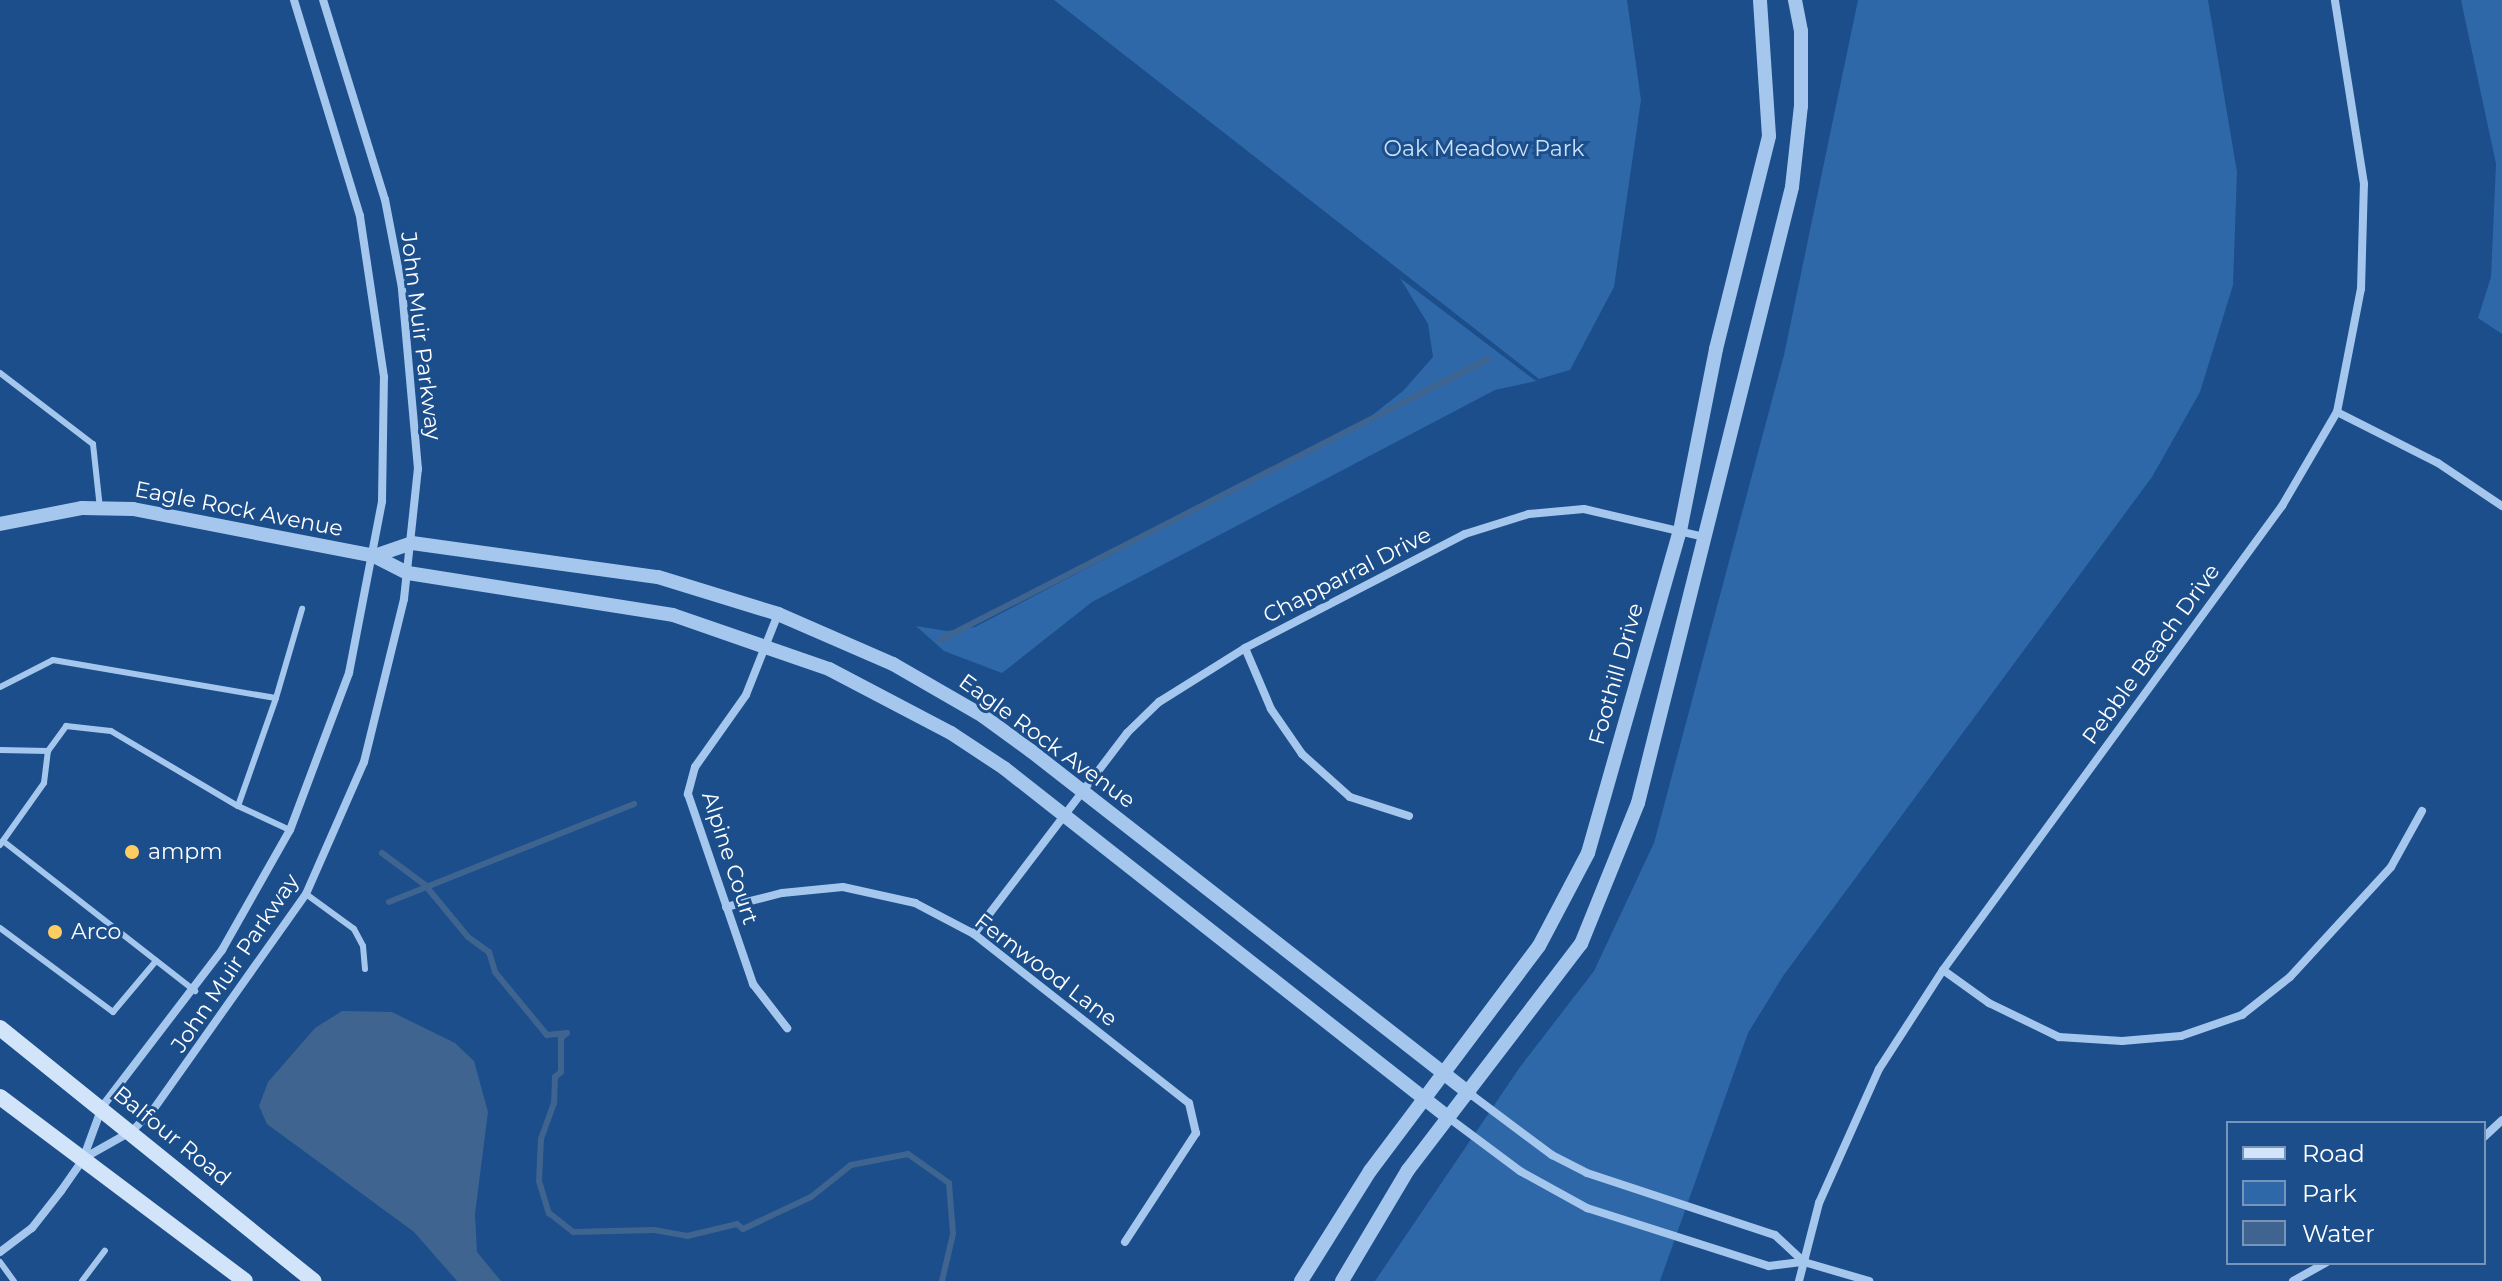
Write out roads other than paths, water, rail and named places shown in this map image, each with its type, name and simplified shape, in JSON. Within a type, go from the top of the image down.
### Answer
[{"type":"main road","name":"Balfour Road","points":[[0,1028],[132,1131],[314,1281]]},
{"type":"main road","points":[[0,1097],[245,1281]]},
{"type":"street","name":"John Muir Parkway","points":[[0,1252],[32,1228],[83,1159],[102,1107],[195,991],[290,830],[349,673],[374,556],[386,418],[376,300],[360,216],[294,0]]},
{"type":"street","name":"John Muir Parkway","points":[[83,1159],[132,1131],[240,993],[306,894],[327,856],[368,748],[408,573],[417,434],[402,288],[385,200],[323,0]]},
{"type":"street","name":"Foothill Drive","points":[[1301,1281],[1370,1171],[1539,946],[1588,853],[1680,531],[1716,349],[1769,136],[1760,0]]},
{"type":"street","points":[[1342,1281],[1408,1170],[1581,944],[1638,803],[1792,187],[1801,106],[1801,31],[1795,0]]},
{"type":"street","name":"Pebble Beach Drive","points":[[1799,1281],[1819,1203],[1879,1069],[1943,970],[2282,506],[2337,412],[2361,289],[2364,184],[2335,0]]},
{"type":"street","points":[[2337,412],[2438,463],[2502,506]]},
{"type":"street","name":"Eagle Rock Avenue","points":[[0,524],[100,508],[133,509],[374,556],[408,573],[616,603],[766,644],[829,669],[951,733],[1063,815],[1449,1118]]},
{"type":"street","name":"Chapparral Drive","points":[[974,934],[1081,791],[1159,702],[1245,648],[1465,534],[1529,514],[1584,509],[1704,537]]},
{"type":"street","name":"Eagle Rock Avenue","points":[[374,556],[412,543],[658,577],[778,614],[944,692],[1081,791],[1469,1093]]},
{"type":"street","name":"Alpine Court","points":[[778,614],[736,715],[689,779],[692,815],[753,984],[787,1028]]},
{"type":"street","points":[[1245,648],[1271,709],[1302,754],[1350,797],[1409,816]]},
{"type":"street","points":[[1943,970],[1989,1003],[2059,1037],[2122,1041],[2181,1036],[2242,1015],[2290,977],[2391,867],[2422,811]]},
{"type":"street","name":"Fernwood Lane","points":[[726,907],[782,893],[843,887],[915,903],[974,934],[1189,1103],[1196,1133],[1125,1242]]},
{"type":"street","points":[[1469,1093],[1552,1155],[1587,1173],[1775,1235],[1804,1262]]},
{"type":"street","points":[[1449,1118],[1520,1171],[1587,1208],[1769,1266],[1804,1262],[1869,1281]]},
{"type":"street","points":[[2486,1135],[2502,1120]]},
{"type":"street","points":[[2296,1280],[2322,1265]]},
{"type":"lane","points":[[0,373],[93,444],[100,508]]},
{"type":"lane","points":[[238,806],[276,698],[302,609]]},
{"type":"lane","points":[[0,687],[53,660],[276,698]]},
{"type":"lane","points":[[195,991],[2,843],[44,783],[48,751],[66,726],[111,731],[238,806],[290,830]]},
{"type":"lane","points":[[0,750],[48,751]]},
{"type":"lane","points":[[306,894],[354,929],[363,946],[365,969]]},
{"type":"lane","points":[[0,928],[113,1012],[156,961]]},
{"type":"lane","points":[[82,1281],[105,1251]]},
{"type":"lane","points":[[0,1262],[14,1281]]},
{"type":"water","points":[[342,1011],[392,1012],[455,1043],[474,1061],[488,1112],[475,1214],[477,1252],[501,1281],[457,1281],[414,1232],[267,1124],[259,1106],[268,1082],[315,1028]]},
{"type":"waterway","points":[[940,640],[1488,359]]},
{"type":"waterway","points":[[389,902],[634,804]]},
{"type":"waterway","points":[[382,853],[425,885],[468,937],[489,952],[495,972],[547,1035],[567,1033],[561,1038],[561,1072],[555,1077],[554,1103],[541,1139],[539,1181],[549,1213],[573,1232],[654,1230],[687,1236],[737,1224],[743,1229],[811,1197],[851,1165],[908,1154],[949,1183],[953,1234],[942,1281]]},
{"type":"place","name":"ampm","points":[[132,852]]},
{"type":"place","name":"Arco","points":[[55,932]]},
{"type":"park label","name":"Oak Meadow Park","points":[[1484,149]]}]
